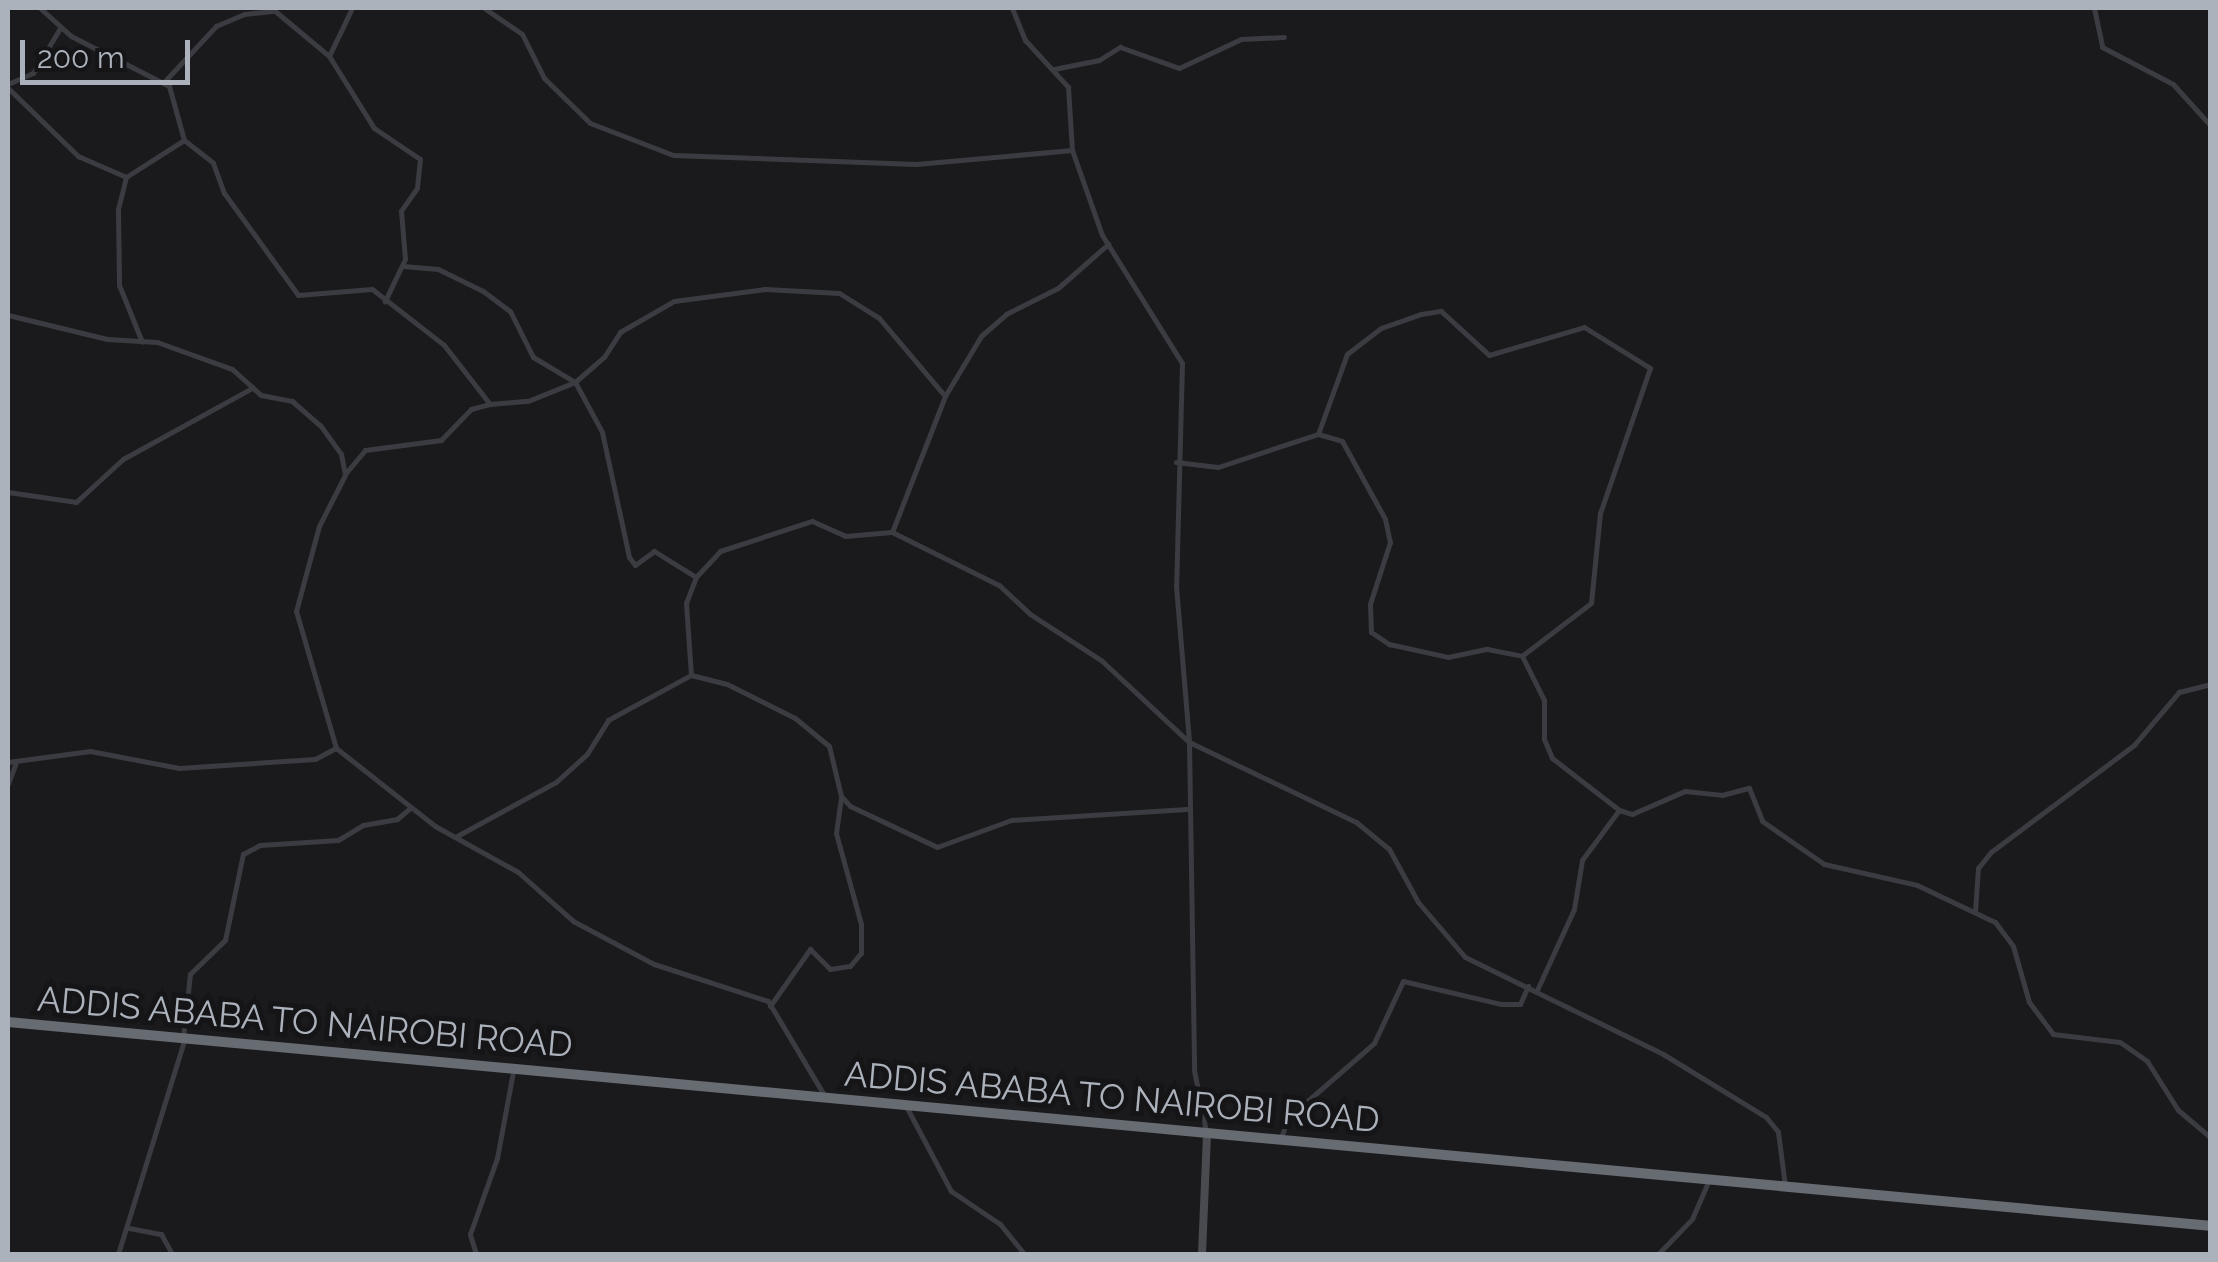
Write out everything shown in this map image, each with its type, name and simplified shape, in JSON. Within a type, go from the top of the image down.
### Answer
[{"type":"highway","name":"ADDIS ABABA TO NAIROBI ROAD","points":[[8,1022],[2210,1226]]},
{"type":"main road","points":[[1202,1254],[1206,1135]]},
{"type":"street","points":[[40,8],[60,28],[170,86],[184,140],[213,163],[224,193],[298,295],[372,289],[444,345],[490,404]]},
{"type":"street","points":[[329,56],[352,8]]},
{"type":"street","points":[[484,8],[522,34],[544,78],[590,124],[673,155],[916,164],[1072,150]]},
{"type":"street","points":[[1012,8],[1025,40],[1068,87],[1072,150],[1108,244],[1182,363],[1176,462],[1176,586],[1188,742],[1194,1070],[1206,1135]]},
{"type":"street","points":[[2094,8],[2102,47],[2173,84],[2210,125]]},
{"type":"street","points":[[163,83],[216,26],[244,14],[275,10],[329,56],[374,128],[420,159],[417,188],[401,211],[402,266],[385,301]]},
{"type":"street","points":[[60,28],[32,74],[8,86],[78,156],[126,178]]},
{"type":"street","points":[[1054,69],[1120,47],[1178,68],[1242,39],[1284,36]]},
{"type":"street","points":[[142,342],[119,285],[118,210],[126,178],[184,140]]},
{"type":"street","points":[[892,532],[946,396],[981,336],[1006,314],[1058,288],[1108,244]]},
{"type":"street","points":[[402,266],[438,269],[483,291],[510,311],[533,356],[575,382],[602,432],[634,565],[654,551],[696,577]]},
{"type":"street","points":[[825,1098],[770,1006],[743,990],[654,964],[574,921],[518,872],[410,808],[336,748],[296,611],[318,526],[344,475],[365,450],[441,440],[471,409],[528,401],[575,382],[604,357],[620,332],[648,312],[720,292],[809,288],[839,293],[879,318],[946,396]]},
{"type":"street","points":[[1318,434],[1347,354],[1381,328],[1421,314],[1441,312],[1489,356],[1584,327],[1650,368],[1600,512],[1591,603],[1522,656]]},
{"type":"street","points":[[8,314],[142,342],[232,370],[254,388],[292,402],[320,424],[341,454],[344,475]]},
{"type":"street","points":[[8,492],[76,502],[123,460],[254,388]]},
{"type":"street","points":[[1176,462],[1218,467],[1318,434],[1342,441],[1385,519],[1390,542],[1370,604],[1371,632],[1388,644],[1448,657],[1488,648],[1522,656]]},
{"type":"street","points":[[691,675],[686,603],[696,577],[720,552],[812,521],[845,536],[892,532],[999,584],[1030,614],[1102,661],[1188,742],[1356,822],[1389,849],[1418,902],[1465,957],[1537,990],[1610,1033],[1662,1054],[1766,1118],[1778,1132],[1785,1186]]},
{"type":"street","points":[[1522,656],[1544,700],[1544,739],[1552,758],[1619,810],[1632,814],[1685,791],[1722,794],[1749,788],[1762,821],[1824,864],[1917,885],[1996,922],[2014,946],[2029,1002],[2053,1034],[2120,1042],[2147,1062],[2178,1110],[2210,1137]]},
{"type":"street","points":[[456,837],[556,782],[587,754],[608,720],[691,675],[727,684],[829,746],[841,796],[836,833],[861,924],[862,953],[850,966],[830,968],[810,949],[800,954],[794,980],[770,1006]]},
{"type":"street","points":[[1975,911],[1978,868],[1991,852],[2134,745],[2179,692],[2210,684]]},
{"type":"street","points":[[8,762],[90,751],[179,768],[315,760],[336,748]]},
{"type":"street","points":[[8,784],[16,762]]},
{"type":"street","points":[[841,796],[937,847],[1011,820],[1188,809]]},
{"type":"street","points":[[118,1254],[184,1038],[190,974],[225,940],[243,854],[260,845],[338,840],[363,825],[398,820],[410,808]]},
{"type":"street","points":[[1537,990],[1574,908],[1582,860],[1619,810]]},
{"type":"street","points":[[1280,1142],[1289,1118],[1374,1043],[1403,981],[1502,1004],[1520,1004],[1528,986]]},
{"type":"street","points":[[476,1254],[470,1234],[497,1158],[513,1068]]},
{"type":"street","points":[[905,1105],[951,1191],[1000,1224],[1024,1254]]},
{"type":"street","points":[[1658,1254],[1692,1219],[1709,1179]]},
{"type":"street","points":[[129,1228],[161,1234],[172,1254]]}]
